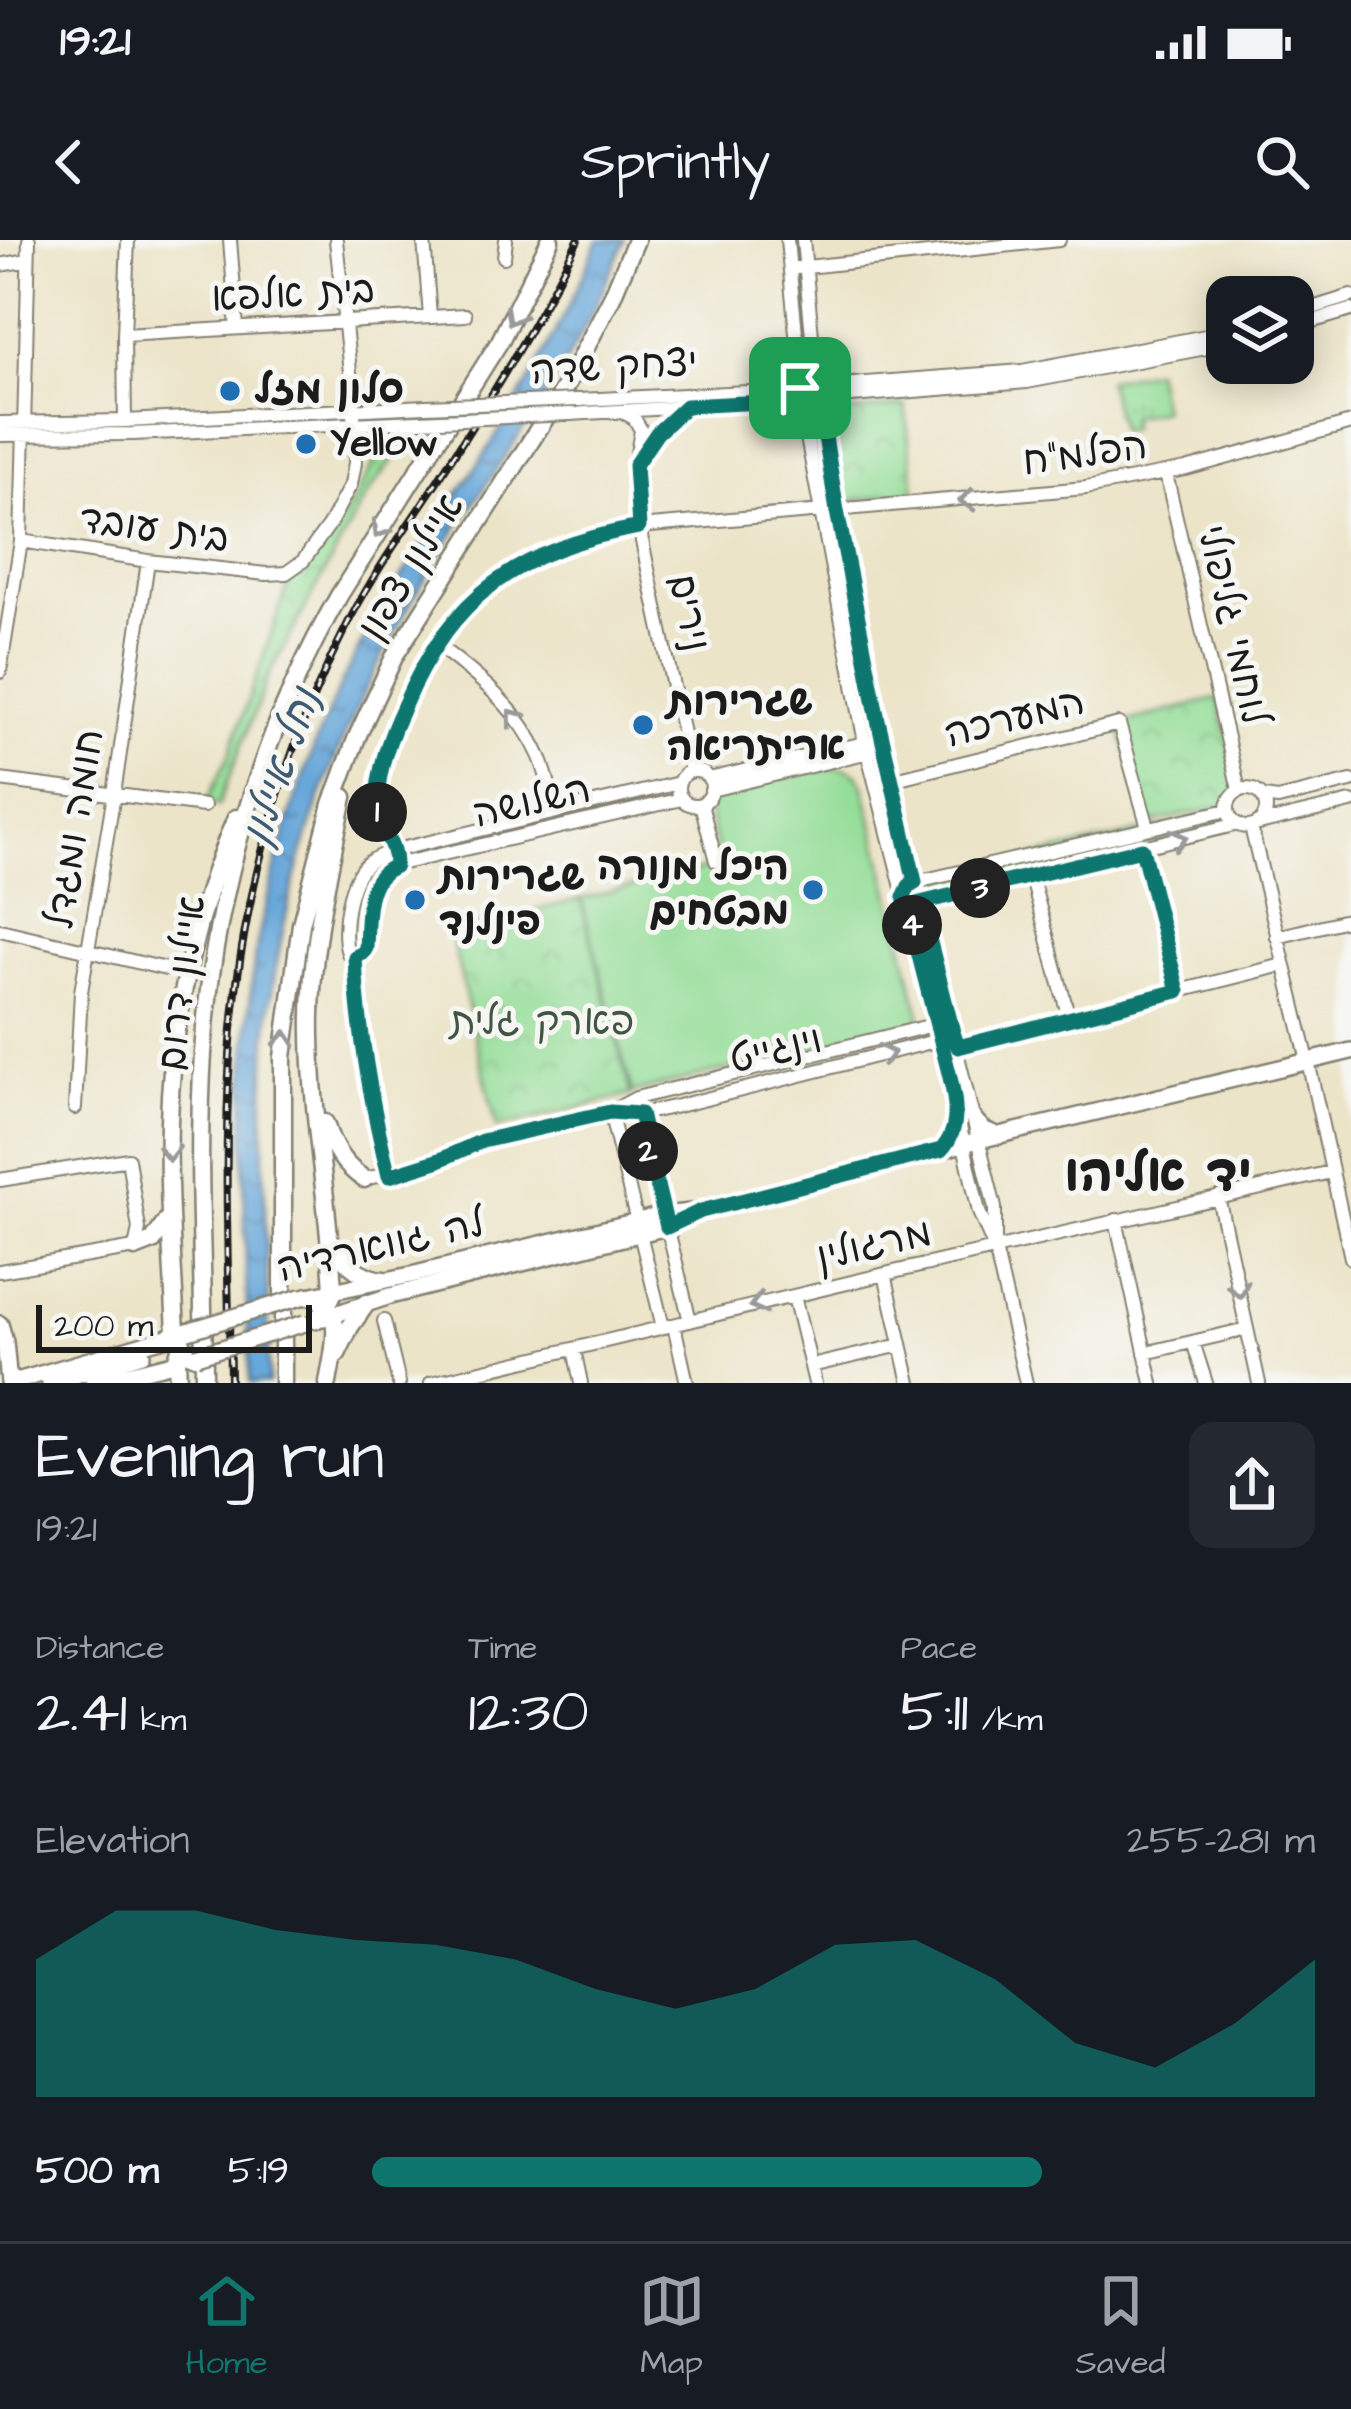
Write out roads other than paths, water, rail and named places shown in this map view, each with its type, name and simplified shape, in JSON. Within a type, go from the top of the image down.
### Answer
[{"type":"highway","name":"איילון דרום","points":[[204,1383],[202,1091],[207,1014],[229,882],[251,798],[280,718],[326,617],[492,355],[550,240]]},
{"type":"highway","name":"איילון צפון","points":[[284,1383],[282,1092],[286,1022],[297,946],[332,804],[381,682],[567,384],[636,240]]},
{"type":"highway","points":[[178,1383],[184,1346],[170,1216],[170,1091],[176,1040],[206,902],[280,718]]},
{"type":"highway","points":[[323,1310],[330,1238],[310,1030],[316,946],[357,737]]},
{"type":"highway","points":[[314,1088],[335,1150],[364,1179]]},
{"type":"highway","points":[[135,1248],[153,1241],[170,1216]]},
{"type":"highway","points":[[330,1238],[357,1271],[384,1280]]},
{"type":"highway","points":[[304,1296],[335,1327],[328,1380]]},
{"type":"highway","points":[[328,1380],[343,1341],[367,1304]]},
{"type":"main road","name":"לה גווארדיה","points":[[184,1346],[323,1310],[367,1304],[971,1142],[1351,1051]]},
{"type":"main road","points":[[941,1150],[965,1117],[999,1136],[984,1160]]},
{"type":"main road","name":"לה גווארדיה","points":[[323,1310],[384,1280],[638,1228]]},
{"type":"main road","name":"לה גווארדיה","points":[[131,1383],[154,1375],[184,1346],[304,1296]]},
{"type":"main road","points":[[0,1324],[12,1357],[30,1373],[46,1378]]},
{"type":"main road","points":[[5,1342],[9,1383],[184,1346]]},
{"type":"main road","points":[[93,1383],[184,1346]]},
{"type":"street","points":[[0,672],[21,541],[29,240]]},
{"type":"street","points":[[128,240],[124,334],[129,428]]},
{"type":"street","points":[[230,240],[237,328]]},
{"type":"street","points":[[336,240],[355,425]]},
{"type":"street","points":[[424,240],[430,317]]},
{"type":"street","points":[[504,257],[506,240]]},
{"type":"street","points":[[787,240],[805,427],[830,512],[958,1047],[965,1117]]},
{"type":"street","points":[[803,240],[830,512],[867,748],[941,1041],[965,1117],[979,1213],[995,1249],[1026,1383]]},
{"type":"street","points":[[790,268],[1060,240]]},
{"type":"street","points":[[0,265],[28,260]]},
{"type":"street","points":[[1314,307],[1351,296]]},
{"type":"street","points":[[1314,321],[1351,310]]},
{"type":"street","name":"בית אלפא","points":[[124,334],[465,315]]},
{"type":"street","name":"יצחק שדה","points":[[818,393],[1022,371],[1206,336]]},
{"type":"street","points":[[748,392],[777,376],[795,337]]},
{"type":"street","name":"יצחק שדה","points":[[129,428],[426,406],[1027,382],[1206,348]]},
{"type":"street","name":"יצחק שדה","points":[[0,435],[24,429],[418,422],[729,405],[800,394]]},
{"type":"street","points":[[729,405],[789,412],[805,427]]},
{"type":"street","points":[[635,465],[657,433],[686,406]]},
{"type":"street","name":"נירים","points":[[621,411],[634,418],[641,430],[635,465],[639,527],[691,771]]},
{"type":"street","name":"יצחק שדה","points":[[0,423],[24,429]]},
{"type":"street","name":"הפלמ\"ח","points":[[396,850],[377,811],[381,775],[389,739],[417,674],[465,607],[510,572],[563,545],[639,527],[1066,490],[1166,474],[1351,423]]},
{"type":"street","name":"בית עובד","points":[[21,541],[148,562],[280,574],[291,571],[310,553],[348,494],[355,463],[355,425]]},
{"type":"street","name":"לוחמי גליפולי","points":[[1166,474],[1239,790]]},
{"type":"street","name":"חומה ומגדל","points":[[75,1108],[86,951],[148,562]]},
{"type":"street","points":[[437,645],[482,679],[521,724],[542,760],[556,812]]},
{"type":"street","name":"המערכה","points":[[891,780],[1119,724],[1148,827]]},
{"type":"street","points":[[708,790],[882,744]]},
{"type":"street","points":[[708,790],[848,757],[867,748]]},
{"type":"street","points":[[848,757],[861,759],[872,769]]},
{"type":"street","points":[[0,770],[23,782]]},
{"type":"street","points":[[710,841],[679,783],[691,771],[701,772],[708,790],[702,808],[716,861]]},
{"type":"street","points":[[0,780],[203,806]]},
{"type":"street","points":[[1228,810],[1231,797],[1239,790],[1278,799],[1351,781]]},
{"type":"street","name":"השלושה","points":[[396,850],[679,783]]},
{"type":"street","name":"השלושה","points":[[395,866],[685,801],[708,790]]},
{"type":"street","points":[[1249,825],[1267,809],[1264,797]]},
{"type":"street","points":[[904,897],[920,903],[1351,802]]},
{"type":"street","points":[[904,897],[915,882],[1228,810],[1249,825],[1351,1258]]},
{"type":"street","points":[[1142,849],[1178,991]]},
{"type":"street","points":[[396,850],[395,866],[374,881],[366,948],[355,957],[348,953],[344,939],[356,879],[368,862],[396,850]]},
{"type":"street","points":[[1031,875],[1069,1018]]},
{"type":"street","points":[[1277,937],[1351,919]]},
{"type":"street","points":[[2,933],[166,969]]},
{"type":"street","points":[[355,957],[361,1043],[389,1176]]},
{"type":"street","points":[[958,1047],[1283,965]]},
{"type":"street","name":"וינגייט","points":[[364,1179],[437,1161],[482,1141],[610,1112],[636,1098],[937,1024]]},
{"type":"street","name":"וינגייט","points":[[610,1112],[640,1114],[941,1041],[953,1032]]},
{"type":"street","points":[[636,1098],[690,1321]]},
{"type":"street","points":[[610,1112],[638,1228],[687,1383]]},
{"type":"street","points":[[971,1142],[984,1160],[995,1208],[995,1249]]},
{"type":"street","points":[[0,1180],[128,1160],[139,1229],[135,1248],[0,1271]]},
{"type":"street","name":"מרגולין","points":[[431,1383],[494,1376],[574,1348],[1219,1197],[1332,1178],[1351,1180]]},
{"type":"street","points":[[1219,1197],[1259,1383]]},
{"type":"street","points":[[1116,1220],[1152,1383]]},
{"type":"street","points":[[885,1274],[910,1383]]},
{"type":"street","points":[[794,1295],[815,1383]]},
{"type":"street","points":[[384,1321],[399,1383]]},
{"type":"street","points":[[1145,1353],[1247,1330]]},
{"type":"street","points":[[1193,1342],[1206,1383]]},
{"type":"street","points":[[811,1366],[901,1345]]},
{"type":"street","points":[[574,1348],[581,1383]]},
{"type":"water","points":[[598,240],[625,240],[589,320],[395,632],[356,710],[309,829],[287,913],[267,1035],[269,1383],[250,1383],[244,1170],[249,1009],[259,936],[290,815],[349,667],[393,590],[519,399]]},
{"type":"railway","points":[[230,1383],[230,1056],[253,888],[283,778],[324,672],[359,603],[492,393],[578,240]]},
{"type":"place","name":"סלון מזל","points":[[230,391]]},
{"type":"place","name":"Yellow","points":[[306,444]]},
{"type":"place","name":"שגרירות אריתריאה","points":[[643,725]]},
{"type":"place","name":"היכל מנורה מבטחים","points":[[813,890]]},
{"type":"place","name":"שגרירות פינלנד","points":[[415,900]]},
{"type":"district","name":"יד אליהו","points":[[1158,1175]]},
{"type":"water label","name":"נחל איילון","points":[[282,767]]},
{"type":"park label","name":"פארק גלית","points":[[542,1023]]}]
